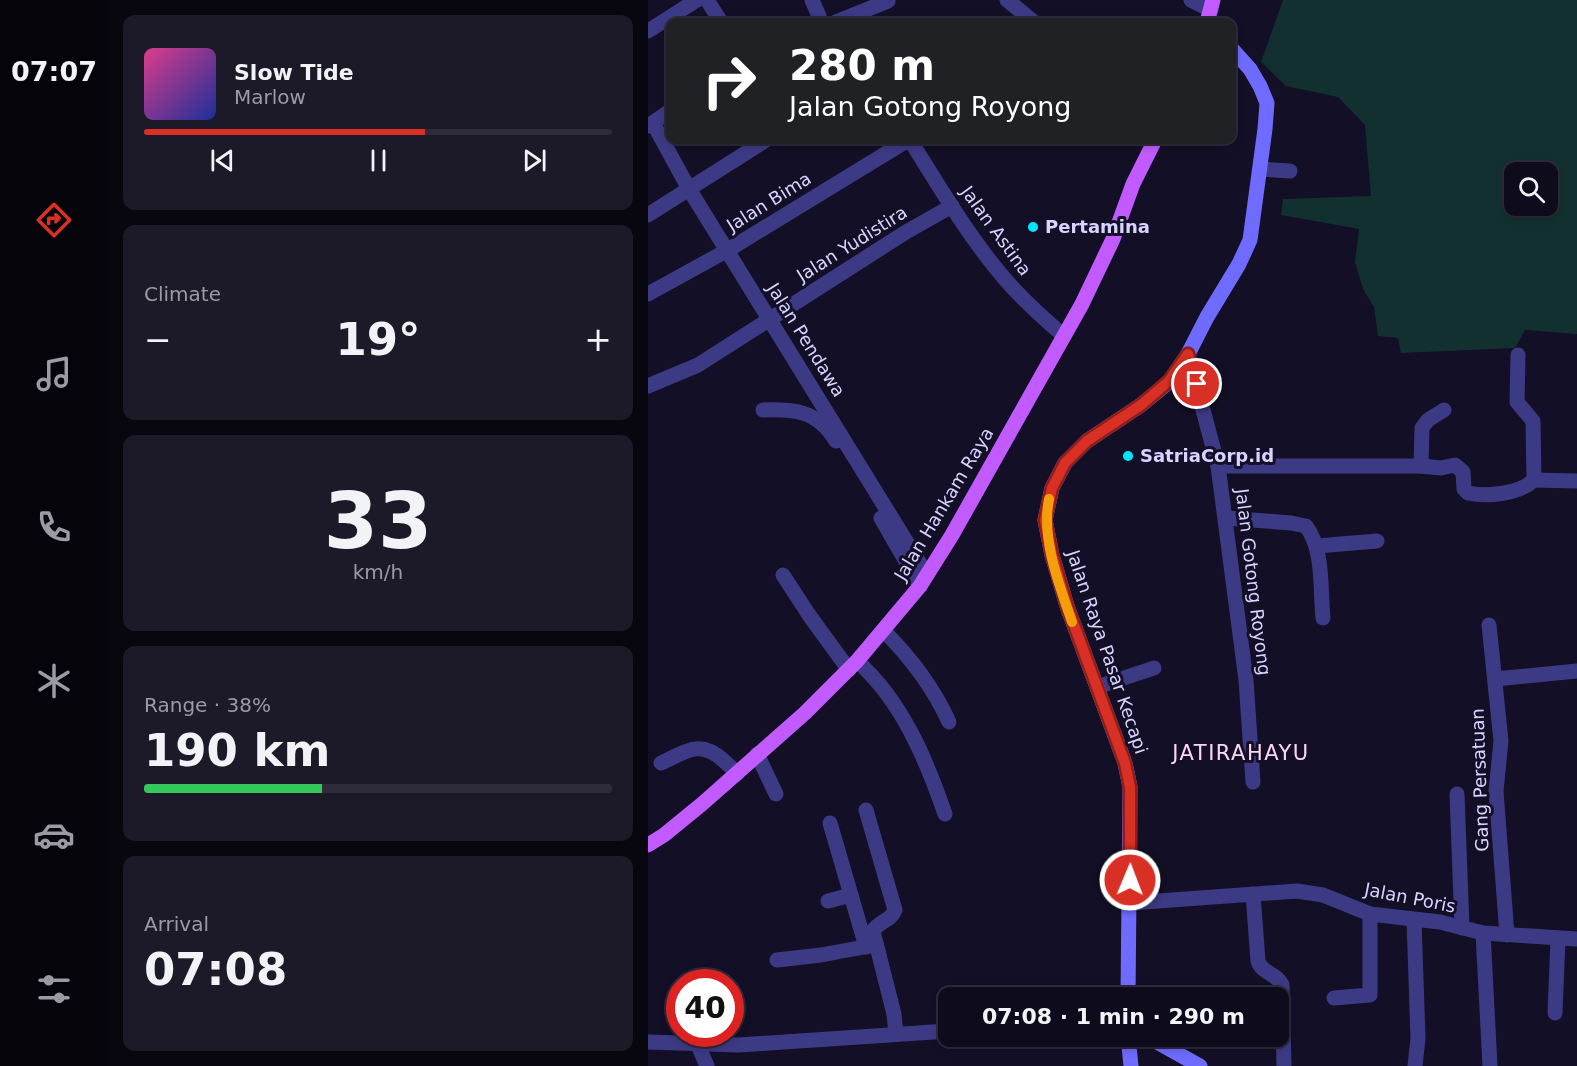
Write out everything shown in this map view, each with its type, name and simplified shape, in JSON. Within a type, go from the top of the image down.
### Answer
[{"type":"main road","name":"Jalan Hankam Raya","points":[[648,845],[677,825],[805,713],[853,666],[924,580],[952,536],[1064,336],[1113,239],[1133,184],[1153,144]]},
{"type":"street","points":[[669,18],[697,0]]},
{"type":"street","points":[[707,0],[719,18]]},
{"type":"street","points":[[812,0],[822,18]]},
{"type":"street","points":[[1007,0],[1029,18]]},
{"type":"street","points":[[1191,0],[1211,11]]},
{"type":"street","points":[[834,18],[888,1]]},
{"type":"street","points":[[648,31],[666,20]]},
{"type":"street","name":"Jalan Raya Pasar Kecapi","points":[[1128,987],[1130,787],[1125,763],[1067,606],[1052,555],[1045,520],[1052,488],[1065,463],[1087,441],[1141,405],[1169,381],[1188,354],[1239,264],[1250,240],[1267,103],[1250,69],[1236,54]]},
{"type":"street","points":[[650,125],[666,114]]},
{"type":"street","name":"Jalan Pendawa","points":[[650,125],[770,318],[924,580]]},
{"type":"street","points":[[648,215],[760,144]]},
{"type":"street","name":"Jalan Bima","points":[[648,294],[728,250],[902,144]]},
{"type":"street","name":"Jalan Astina","points":[[912,144],[951,206],[1001,275],[1064,336]]},
{"type":"street","points":[[1260,169],[1290,171]]},
{"type":"street","name":"Jalan Yudistira","points":[[648,386],[698,365],[906,232],[951,206]]},
{"type":"street","name":"Jalan Gotong Royong","points":[[1188,354],[1218,466],[1226,518],[1246,680],[1253,782]]},
{"type":"street","points":[[1218,466],[1421,466],[1441,468],[1455,465],[1463,472],[1464,489],[1468,493],[1476,495],[1519,490],[1527,487],[1534,480],[1533,421],[1517,402],[1518,355]]},
{"type":"street","points":[[762,410],[795,409],[818,421],[832,435],[924,580]]},
{"type":"street","points":[[1421,466],[1422,428],[1428,420],[1444,410]]},
{"type":"street","points":[[1534,480],[1577,481]]},
{"type":"street","points":[[1226,518],[1306,526],[1317,546],[1323,618]]},
{"type":"street","points":[[1317,546],[1377,541]]},
{"type":"street","points":[[783,574],[809,615],[853,666],[874,676],[912,732],[930,771],[945,814]]},
{"type":"street","name":"Gang Persatuan","points":[[1490,624],[1501,741],[1496,791],[1507,934]]},
{"type":"street","points":[[884,631],[915,665],[936,694],[949,722]]},
{"type":"street","points":[[1097,687],[1154,668]]},
{"type":"street","points":[[1495,679],[1577,671]]},
{"type":"street","points":[[661,763],[702,748],[717,755],[737,774]]},
{"type":"street","points":[[757,754],[776,794]]},
{"type":"street","points":[[1457,794],[1462,928]]},
{"type":"street","points":[[866,810],[895,910],[892,916],[876,926],[871,946]]},
{"type":"street","points":[[830,823],[851,895],[887,986],[896,1034]]},
{"type":"street","name":"Jalan Poris","points":[[1130,903],[1297,891],[1311,892],[1371,914],[1440,922],[1483,933],[1577,939]]},
{"type":"street","points":[[1253,894],[1258,962],[1260,967],[1276,976],[1282,985],[1284,1066]]},
{"type":"street","points":[[828,901],[851,895]]},
{"type":"street","points":[[1334,998],[1370,995],[1371,914]]},
{"type":"street","points":[[1414,920],[1418,1038],[1415,1066]]},
{"type":"street","points":[[1483,933],[1490,1066]]},
{"type":"street","points":[[1555,1013],[1558,939]]},
{"type":"street","points":[[777,960],[871,946]]},
{"type":"street","points":[[744,1044],[806,1042],[938,1032]]},
{"type":"street","points":[[648,1042],[666,1043]]},
{"type":"street","points":[[699,1047],[707,1066]]},
{"type":"street","points":[[1129,1047],[1131,1066]]},
{"type":"street","points":[[1166,1047],[1200,1066]]},
{"type":"green space","points":[[1283,0],[1577,0],[1577,334],[1525,330],[1515,348],[1401,353],[1398,338],[1378,336],[1374,307],[1363,289],[1355,262],[1359,229],[1281,215],[1283,199],[1371,196],[1365,125],[1338,97],[1286,86],[1261,62]]},
{"type":"slow traffic","points":[[1049,499],[1045,520],[1052,555],[1072,622]]},
{"type":"place","name":"Pertamina","points":[[1033,227]]},
{"type":"place","name":"SatriaCorp.id","points":[[1128,456]]},
{"type":"district","name":"JATIRAHAYU","points":[[1241,753]]},
{"type":"route","points":[[1130,880],[1130,787],[1125,763],[1067,606],[1052,555],[1045,520],[1052,488],[1065,463],[1087,441],[1141,405],[1169,381],[1188,354],[1197,384]]}]
